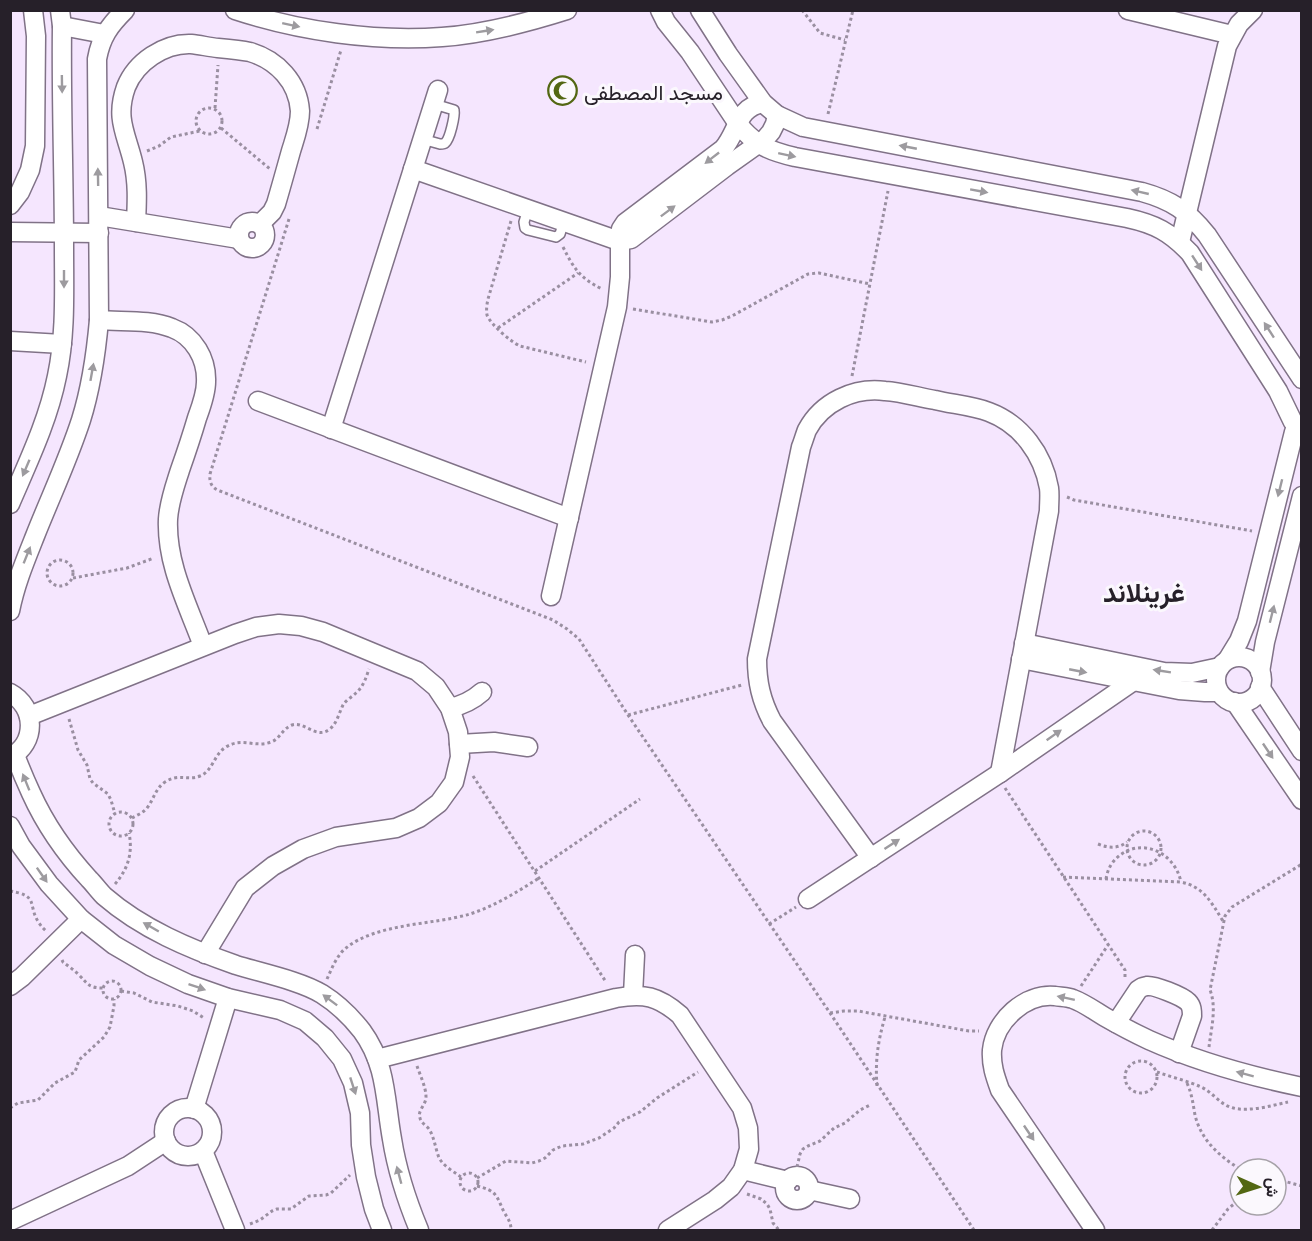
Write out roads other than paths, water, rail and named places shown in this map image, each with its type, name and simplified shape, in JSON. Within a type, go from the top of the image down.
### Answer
[{"type":"street","points":[[10,205],[20,192],[30,170],[35,146],[36,36],[33,10]]},
{"type":"street","points":[[10,611],[21,571],[81,420],[90,388],[99,320],[97,59],[104,34],[125,10]]},
{"type":"street","points":[[235,10],[261,14],[320,31],[380,38],[441,37],[489,31],[567,10]]},
{"type":"street","points":[[660,10],[666,22],[690,52],[738,124],[758,144],[780,154],[1146,222],[1164,230],[1190,252],[1298,426],[1247,621],[1239,641],[1216,679],[1219,692],[1226,699],[1242,703],[1258,693],[1265,642],[1302,496]]},
{"type":"street","points":[[700,10],[763,103],[777,115],[803,127],[1142,192],[1172,203],[1186,212],[1207,235],[1302,379]]},
{"type":"street","points":[[1128,10],[1232,35]]},
{"type":"street","points":[[1180,242],[1226,52],[1239,24],[1253,10]]},
{"type":"street","points":[[10,504],[49,408],[62,344],[64,232],[61,18],[104,34]]},
{"type":"street","points":[[690,52],[715,35]]},
{"type":"street","points":[[10,232],[64,232],[99,224],[136,222],[239,239],[248,247],[260,245],[265,234],[260,224],[276,204],[298,129],[300,112],[297,95],[290,80],[278,67],[264,57],[248,52],[189,44],[160,51],[136,70],[127,84],[122,99],[121,114],[137,183],[136,222]]},
{"type":"street","points":[[703,72],[728,54]]},
{"type":"street","points":[[331,429],[436,97]]},
{"type":"street","points":[[551,596],[618,300],[621,228],[723,149],[747,109],[754,104],[763,103]]},
{"type":"street","points":[[413,169],[522,207],[561,229],[620,241],[631,239],[765,139],[775,124],[777,115]]},
{"type":"street","points":[[99,320],[157,323],[174,328],[188,337],[199,351],[205,367],[207,384],[171,498],[168,516],[170,553],[203,646]]},
{"type":"street","points":[[10,341],[62,344]]},
{"type":"street","points":[[871,858],[772,721],[764,707],[757,675],[757,659],[801,447],[818,415],[832,403],[849,394],[867,390],[885,391],[988,411],[1007,420],[1023,434],[1036,450],[1045,469],[1049,490],[1049,511],[998,774]]},
{"type":"street","points":[[258,401],[569,518]]},
{"type":"street","points":[[29,716],[203,646],[256,627],[279,624],[301,626],[323,632],[417,671],[436,687],[450,708],[458,732],[460,751],[454,782],[439,802],[419,818],[396,828],[336,837],[303,849],[273,866],[245,888],[205,954]]},
{"type":"street","points":[[1022,651],[1164,672],[1192,672],[1224,663],[1235,657],[1243,657],[1256,665],[1260,679],[1302,751]]},
{"type":"street","points":[[1022,651],[1132,682],[1185,690],[1219,692]]},
{"type":"street","points":[[808,899],[998,774],[1132,682]]},
{"type":"street","points":[[450,708],[473,700],[482,692]]},
{"type":"street","points":[[10,693],[17,696],[25,705],[30,727],[23,747],[13,756],[52,830],[76,864],[104,895],[136,918],[170,938],[205,954],[294,982],[321,993],[344,1011],[363,1033],[377,1059],[384,1081],[391,1138],[398,1170],[407,1202],[419,1230]]},
{"type":"street","points":[[1235,702],[1302,800]]},
{"type":"street","points":[[460,751],[494,742],[528,747]]},
{"type":"street","points":[[10,825],[21,846],[49,884],[81,920],[114,945],[188,984],[228,998],[280,1010],[305,1021],[325,1038],[342,1059],[353,1083],[360,1113],[364,1166],[374,1209],[382,1230]]},
{"type":"street","points":[[10,986],[22,978],[81,920]]},
{"type":"street","points":[[625,996],[635,955]]},
{"type":"street","points":[[1116,1023],[1138,990],[1143,987],[1155,987],[1185,1000],[1190,1004],[1192,1016],[1179,1053]]},
{"type":"street","points":[[1095,1230],[1000,1090],[993,1070],[992,1048],[999,1028],[1012,1011],[1031,1000],[1052,995],[1073,999],[1147,1039],[1179,1053],[1296,1094]]},
{"type":"street","points":[[377,1059],[625,996],[651,997],[667,1004],[680,1015],[742,1108],[748,1128],[749,1149],[743,1170],[731,1187],[668,1230]]},
{"type":"street","points":[[194,1109],[228,998]]},
{"type":"street","points":[[194,1109],[201,1112],[211,1124],[211,1139],[203,1151],[195,1155],[178,1154],[166,1141],[166,1124],[177,1111],[194,1109]]},
{"type":"street","points":[[10,1221],[128,1166],[166,1141]]},
{"type":"street","points":[[203,1151],[235,1230]]},
{"type":"street","points":[[743,1170],[798,1182],[850,1199]]},
{"type":"place","name":"مسجد المصطفى","points":[[563,91]]},
{"type":"district","name":"غرينلاند","points":[[1144,591]]}]
